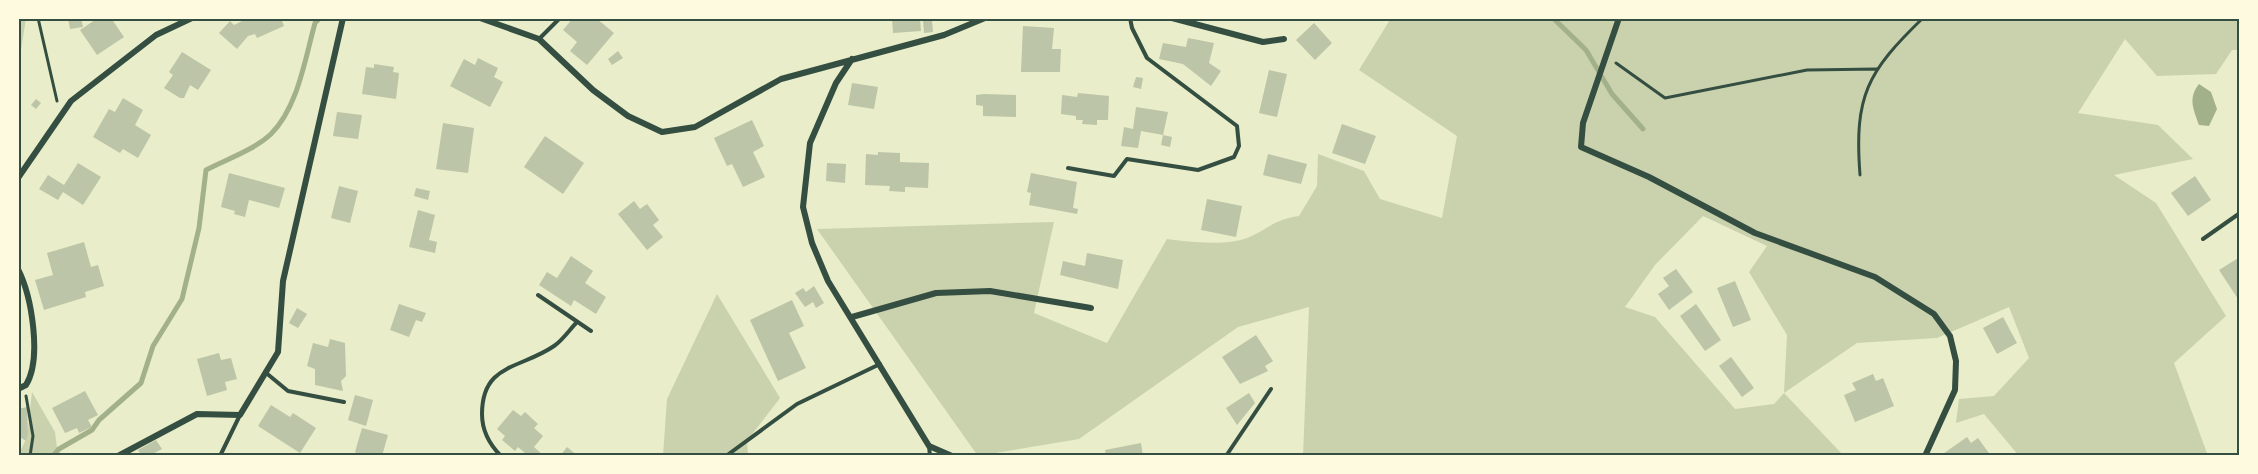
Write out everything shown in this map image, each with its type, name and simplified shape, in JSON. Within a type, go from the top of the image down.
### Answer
[{"type":"street","points":[[18,178],[70,101],[156,35],[192,18]]},
{"type":"street","points":[[118,456],[197,414],[240,415],[278,352],[284,271],[343,18]]},
{"type":"street","points":[[480,18],[539,39],[602,96],[637,121],[662,132],[695,127],[781,79],[945,35],[985,18]]},
{"type":"street","points":[[1172,18],[1263,42],[1284,39]]},
{"type":"street","points":[[1619,18],[1583,123],[1581,147],[1649,177],[1755,233],[1875,277],[1934,314],[1950,336],[1956,360],[1955,390],[1925,456]]},
{"type":"street","points":[[852,59],[836,83],[810,143],[803,207],[812,243],[828,281],[881,364],[929,446],[952,456]]},
{"type":"street","points":[[18,269],[31,309],[35,363],[26,386],[18,389]]},
{"type":"street","points":[[852,317],[936,293],[990,291],[1091,308]]},
{"type":"lane","points":[[539,39],[560,18]]},
{"type":"lane","points":[[1068,168],[1114,176],[1127,159],[1198,170],[1234,157],[1239,146],[1237,126],[1147,58],[1132,28],[1130,18]]},
{"type":"lane","points":[[2203,239],[2240,213]]},
{"type":"lane","points":[[538,295],[591,331]]},
{"type":"lane","points":[[501,456],[493,448],[482,422],[485,389],[500,372],[555,346],[577,322]]},
{"type":"lane","points":[[726,456],[797,404],[881,364]]},
{"type":"lane","points":[[266,372],[288,391],[344,402]]},
{"type":"lane","points":[[1226,456],[1271,389]]},
{"type":"lane","points":[[220,456],[240,415]]},
{"type":"lane","points":[[929,446],[930,456]]},
{"type":"path","points":[[38,18],[60,114]]},
{"type":"path","points":[[1860,176],[1857,142],[1861,102],[1877,69],[1893,47],[1923,18]]},
{"type":"path","points":[[1607,57],[1665,98],[1807,70],[1877,69]]},
{"type":"path","points":[[26,386],[33,436],[30,456]]},
{"type":"shaded area","points":[[18,18],[26,18],[18,70]]},
{"type":"shaded area","points":[[1391,18],[2240,18],[2240,50],[2232,50],[2216,74],[2157,76],[2125,39],[2078,113],[2158,125],[2193,159],[2114,175],[2156,203],[2226,316],[2174,363],[2208,456],[2019,456],[1984,414],[1956,423],[1959,399],[1994,396],[2029,358],[2009,307],[1937,338],[1857,343],[1784,393],[1844,456],[1303,456],[1309,307],[1238,327],[1079,439],[978,456],[817,229],[1054,222],[1034,313],[1107,343],[1167,239],[1207,243],[1228,242],[1247,238],[1271,225],[1299,216],[1317,186],[1318,154],[1364,171],[1380,199],[1442,218],[1457,136],[1359,70]],"holes":[[[1703,216],[1767,246],[1749,272],[1787,335],[1784,393],[1774,404],[1735,409],[1655,317],[1625,307],[1655,265]]]},
{"type":"shaded area","points":[[2199,84],[2211,92],[2217,109],[2209,126],[2199,125],[2193,108],[2194,94]]},
{"type":"shaded area","points":[[717,294],[780,398],[747,441],[748,456],[663,456],[667,399]]},
{"type":"shaded area","points":[[32,392],[55,432],[58,456],[18,456],[27,437]]},
{"type":"building","points":[[68,18],[81,18],[83,27],[70,29]]},
{"type":"building","points":[[98,18],[111,18],[124,37],[97,55],[80,30]]},
{"type":"building","points":[[248,18],[281,18],[284,26],[257,38],[255,34],[248,36],[237,49],[219,33],[230,21],[234,25]]},
{"type":"building","points":[[573,18],[596,18],[614,33],[587,65],[570,51],[577,42],[563,30]]},
{"type":"building","points":[[892,18],[920,18],[921,31],[893,33]]},
{"type":"building","points":[[932,20],[933,32],[924,33],[923,21]]},
{"type":"building","points":[[1314,23],[1332,43],[1315,60],[1296,40]]},
{"type":"building","points":[[1023,26],[1054,28],[1052,49],[1061,49],[1060,72],[1021,72]]},
{"type":"building","points":[[1188,38],[1214,43],[1209,63],[1221,71],[1211,86],[1183,64],[1159,59],[1163,43],[1186,47]]},
{"type":"building","points":[[618,51],[623,58],[612,65],[608,59]]},
{"type":"building","points":[[182,52],[211,70],[198,90],[190,85],[184,98],[180,98],[164,88],[173,75],[169,72]]},
{"type":"building","points":[[478,58],[498,68],[494,77],[503,82],[490,107],[450,86],[464,59],[475,65]]},
{"type":"building","points":[[374,64],[394,67],[393,72],[399,73],[396,99],[362,94],[366,67],[374,68]]},
{"type":"building","points":[[1269,70],[1287,74],[1277,117],[1259,113]]},
{"type":"building","points":[[1136,77],[1143,78],[1141,89],[1133,87]]},
{"type":"building","points":[[852,83],[878,87],[874,109],[848,105]]},
{"type":"building","points":[[1078,93],[1109,96],[1108,120],[1097,120],[1097,125],[1082,124],[1083,120],[1076,120],[1076,116],[1061,114],[1062,95],[1077,97]]},
{"type":"building","points":[[976,95],[1016,95],[1016,117],[983,116],[983,106],[976,105]]},
{"type":"building","points":[[123,98],[143,110],[135,125],[151,135],[138,158],[123,149],[120,153],[93,137],[109,109],[115,112]]},
{"type":"building","points":[[36,99],[41,103],[36,109],[31,105]]},
{"type":"building","points":[[1136,107],[1168,112],[1163,135],[1141,131],[1138,148],[1121,146],[1124,127],[1133,129]]},
{"type":"building","points":[[337,112],[362,115],[358,139],[333,136]]},
{"type":"building","points":[[752,120],[764,146],[753,152],[765,177],[743,187],[732,164],[727,166],[714,138]]},
{"type":"building","points":[[443,123],[474,128],[468,173],[436,169]]},
{"type":"building","points":[[1342,124],[1376,136],[1365,164],[1332,153]]},
{"type":"building","points":[[1163,135],[1172,137],[1170,147],[1161,145]]},
{"type":"building","points":[[545,136],[584,163],[563,194],[524,167]]},
{"type":"building","points":[[878,152],[900,153],[900,162],[929,163],[928,188],[905,187],[905,192],[889,191],[890,186],[865,185],[866,154],[878,155]]},
{"type":"building","points":[[1268,154],[1307,164],[1301,184],[1263,175]]},
{"type":"building","points":[[78,163],[101,177],[83,205],[63,192],[58,200],[39,189],[48,175],[64,185]]},
{"type":"building","points":[[827,163],[846,164],[845,183],[826,181]]},
{"type":"building","points":[[229,173],[285,188],[279,208],[249,200],[245,217],[221,207]]},
{"type":"building","points":[[1031,173],[1077,182],[1073,208],[1078,209],[1077,214],[1029,205],[1031,193],[1027,192]]},
{"type":"building","points":[[2195,176],[2211,200],[2188,216],[2171,193]]},
{"type":"building","points":[[339,186],[358,191],[350,223],[331,218]]},
{"type":"building","points":[[416,188],[430,191],[428,200],[414,196]]},
{"type":"building","points":[[1207,199],[1242,206],[1236,237],[1201,230]]},
{"type":"building","points":[[634,201],[640,209],[647,204],[659,220],[653,225],[663,237],[647,250],[618,214]]},
{"type":"building","points":[[418,210],[435,215],[429,240],[437,242],[435,253],[409,247]]},
{"type":"building","points":[[84,242],[91,267],[98,265],[104,286],[85,292],[86,297],[44,310],[35,280],[53,275],[47,253]]},
{"type":"building","points":[[1087,253],[1123,260],[1118,289],[1060,275],[1063,261],[1085,266]]},
{"type":"building","points":[[571,256],[593,271],[585,283],[606,297],[596,314],[574,300],[571,306],[539,285],[547,272],[557,278]]},
{"type":"building","points":[[2240,257],[2240,302],[2219,270]]},
{"type":"building","points":[[1676,269],[1693,292],[1669,310],[1658,294],[1669,286],[1663,278]]},
{"type":"building","points":[[1735,281],[1751,320],[1733,327],[1717,288]]},
{"type":"building","points":[[814,286],[824,303],[816,308],[813,302],[805,307],[795,293],[803,288],[806,292]]},
{"type":"building","points":[[792,300],[804,326],[789,333],[806,368],[778,381],[750,320]]},
{"type":"building","points":[[399,304],[426,313],[422,322],[416,320],[409,337],[390,330]]},
{"type":"building","points":[[1696,304],[1721,340],[1705,351],[1680,316]]},
{"type":"building","points":[[297,308],[307,314],[298,328],[289,323]]},
{"type":"building","points":[[2003,317],[2017,343],[1997,354],[1983,328]]},
{"type":"building","points":[[1256,335],[1273,361],[1265,366],[1268,371],[1240,384],[1222,357]]},
{"type":"building","points":[[330,339],[345,343],[346,376],[341,381],[343,391],[315,385],[315,369],[307,366],[313,343],[328,347]]},
{"type":"building","points":[[219,353],[221,360],[231,358],[237,379],[225,382],[227,390],[207,396],[197,359]]},
{"type":"building","points":[[1731,357],[1754,388],[1742,397],[1719,366]]},
{"type":"building","points":[[1873,374],[1876,381],[1883,378],[1894,406],[1855,422],[1844,395],[1856,390],[1852,383]]},
{"type":"building","points":[[85,391],[98,415],[88,420],[92,427],[79,433],[77,428],[65,433],[52,408]]},
{"type":"building","points":[[1249,393],[1255,403],[1237,425],[1226,408]]},
{"type":"building","points":[[355,395],[373,400],[366,426],[348,420]]},
{"type":"building","points":[[271,405],[290,417],[293,413],[316,428],[300,453],[258,426]]},
{"type":"building","points":[[27,407],[26,441],[18,436],[18,409]]},
{"type":"building","points":[[513,410],[521,416],[525,412],[538,424],[534,428],[543,436],[534,447],[544,456],[523,456],[525,453],[518,447],[515,451],[502,440],[505,436],[497,429]]},
{"type":"building","points":[[362,428],[388,435],[382,456],[362,456],[355,452]]},
{"type":"building","points":[[1967,437],[1971,443],[1978,438],[1991,456],[1940,456]]},
{"type":"building","points":[[156,440],[162,449],[149,456],[142,456],[138,450]]},
{"type":"building","points":[[1141,443],[1143,456],[1106,456],[1105,450]]},
{"type":"building","points":[[567,447],[578,456],[560,456]]},
{"type":"waterway","points":[[53,456],[59,449],[92,430],[99,420],[141,383],[153,346],[182,299],[199,228],[206,170],[257,145],[280,123],[294,97],[315,23],[320,18]]},
{"type":"waterway","points":[[1553,18],[1586,50],[1612,94],[1643,129]]}]
